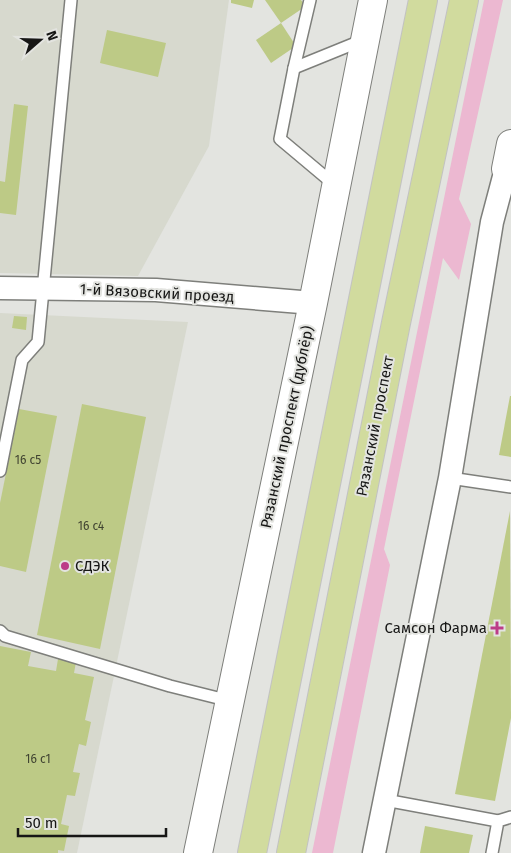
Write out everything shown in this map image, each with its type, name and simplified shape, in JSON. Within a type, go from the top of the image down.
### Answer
[{"type":"main road","points":[[252,853],[423,0]]},
{"type":"main road","name":"Рязанский проспект","points":[[291,853],[396,323],[464,0]]},
{"type":"street","name":"Рязанский проспект (дублёр)","points":[[198,853],[313,303],[373,0]]},
{"type":"street","points":[[374,853],[450,478],[492,222],[509,161]]},
{"type":"street","name":"1-й Вязовский проезд","points":[[0,288],[156,290],[313,303]]},
{"type":"lane","points":[[0,471],[22,360],[38,342],[71,0]]},
{"type":"lane","points":[[310,0],[280,139],[336,186]]},
{"type":"lane","points":[[294,68],[365,39]]},
{"type":"lane","points":[[450,478],[511,487]]},
{"type":"lane","points":[[0,631],[5,636],[170,686],[230,701]]},
{"type":"lane","points":[[385,800],[498,821],[511,817]]},
{"type":"lane","points":[[492,853],[498,821]]},
{"type":"shaded area","points":[[0,0],[229,0],[209,146],[138,276],[0,273]]},
{"type":"shaded area","points":[[484,0],[503,0],[459,199],[471,224],[459,280],[443,258],[384,549],[390,565],[333,853],[312,853]]},
{"type":"shaded area","points":[[0,313],[188,322],[77,853],[0,853]]},
{"type":"building","points":[[231,0],[254,0],[252,8],[231,3]]},
{"type":"building","points":[[265,0],[301,0],[306,6],[281,23]]},
{"type":"building","points":[[281,23],[296,46],[271,63],[256,40]]},
{"type":"building","points":[[107,30],[166,43],[158,77],[100,63]]},
{"type":"building","points":[[14,104],[28,106],[16,215],[0,213],[0,181],[5,182]]},
{"type":"building","points":[[14,316],[27,317],[26,330],[12,328]]},
{"type":"building","points":[[511,396],[511,457],[499,455]]},
{"type":"building","points":[[82,404],[146,417],[100,649],[37,635]]},
{"type":"building","points":[[19,409],[57,416],[26,572],[0,566],[0,503]]},
{"type":"building","points":[[510,511],[511,718],[495,801],[455,794]]},
{"type":"building","points":[[0,646],[31,652],[28,666],[56,671],[58,659],[76,662],[74,673],[94,677],[85,720],[91,722],[86,746],[79,744],[73,772],[80,773],[75,796],[67,795],[61,824],[69,826],[64,851],[58,850],[58,853],[0,853]]},
{"type":"building","points":[[425,826],[473,835],[469,853],[420,853]]},
{"type":"place","name":"СДЭК","points":[[65,566]]},
{"type":"place","name":"Самсон Фарма","points":[[497,628]]}]
